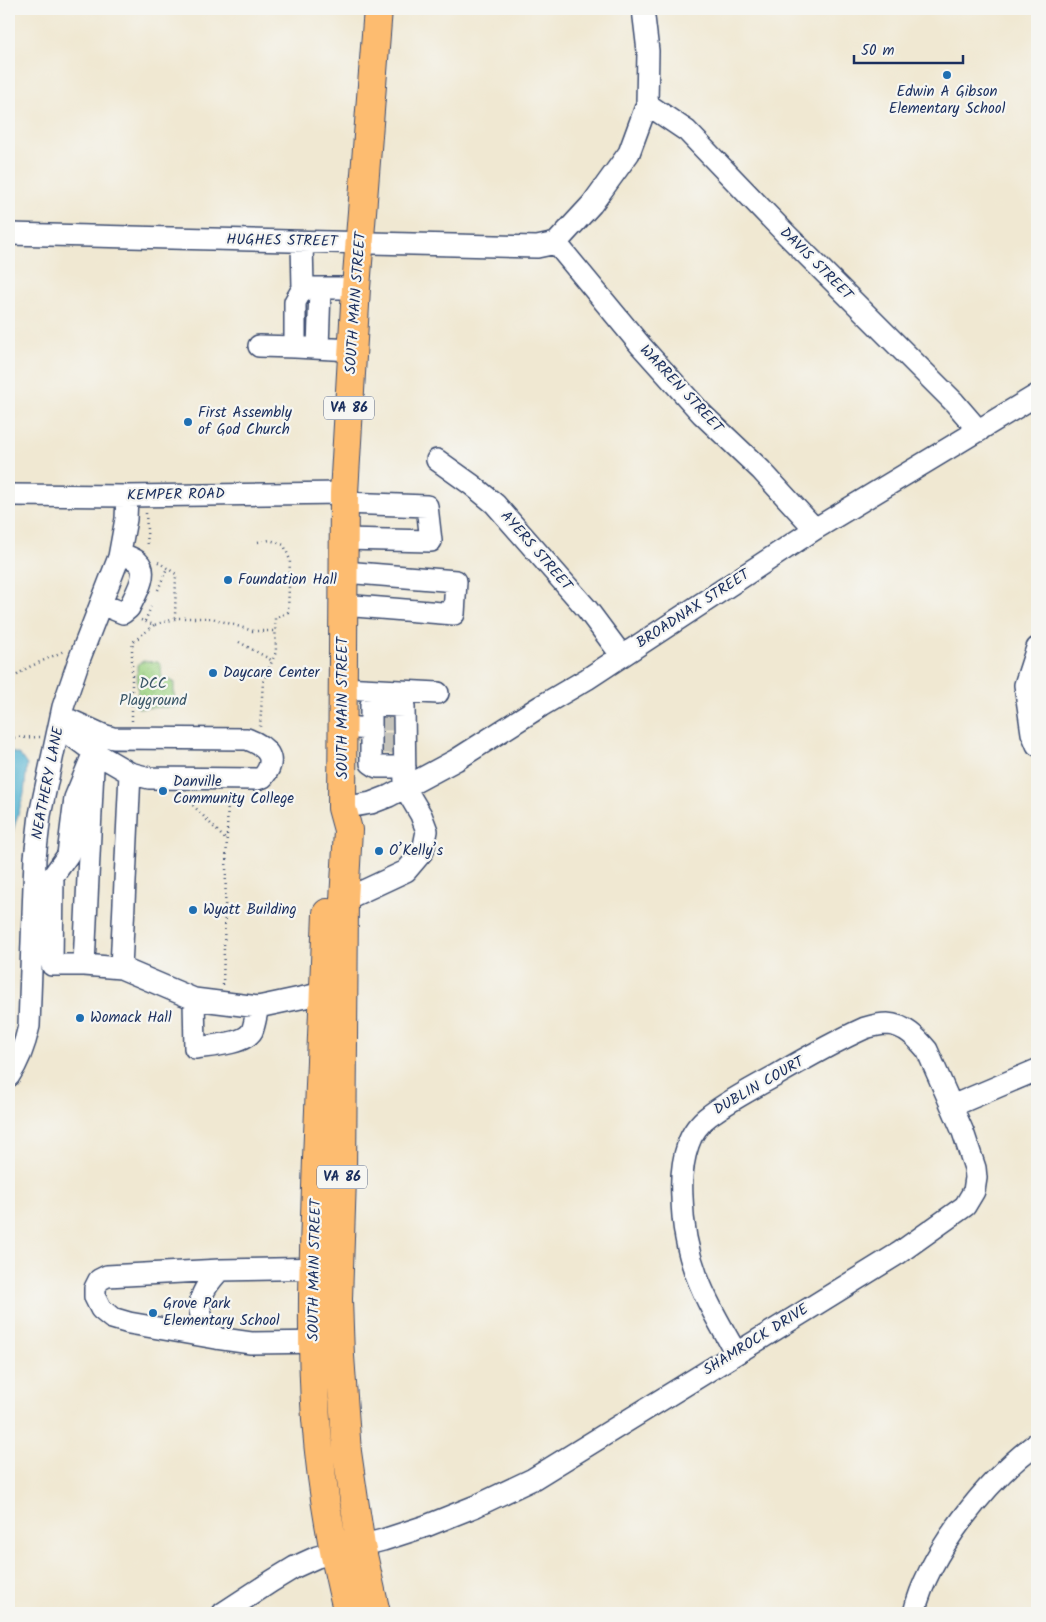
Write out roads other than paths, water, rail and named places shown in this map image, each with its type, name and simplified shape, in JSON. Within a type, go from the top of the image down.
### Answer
[{"type":"main road","name":"SOUTH MAIN STREET","points":[[326,1268],[348,830],[342,808],[344,498],[356,288],[378,9]]},
{"type":"main road","name":"SOUTH MAIN STREET","points":[[342,808],[330,826],[324,992],[326,1342],[316,1419],[320,1462],[334,1552],[348,1613]]},
{"type":"main road","name":"SOUTH MAIN STREET","points":[[326,1342],[347,1452],[361,1546],[376,1613]]},
{"type":"street","points":[[556,243],[592,204],[630,153],[646,104],[648,51],[643,9]]},
{"type":"street","name":"DAVIS STREET","points":[[646,104],[687,131],[792,241],[954,402],[979,431]]},
{"type":"street","name":"HUGHES STREET","points":[[9,234],[537,246],[556,243]]},
{"type":"street","points":[[302,242],[311,289],[318,348]]},
{"type":"street","name":"WARREN STREET","points":[[556,243],[641,346],[702,414],[761,470],[815,529]]},
{"type":"street","points":[[295,347],[296,302],[311,289],[356,288]]},
{"type":"street","points":[[259,346],[352,350]]},
{"type":"street","name":"BROADNAX STREET","points":[[342,808],[371,803],[389,796],[405,777],[494,737],[622,656],[815,529],[1037,395]]},
{"type":"street","name":"AYERS STREET","points":[[437,460],[496,504],[587,610],[622,656]]},
{"type":"street","name":"KEMPER ROAD","points":[[9,495],[344,498],[427,506],[431,541],[374,540]]},
{"type":"street","name":"NEATHERY LANE","points":[[9,1076],[20,1058],[29,1026],[35,858],[40,815],[59,726],[87,639],[120,553],[126,519],[136,496]]},
{"type":"street","points":[[344,539],[374,540],[373,574]]},
{"type":"street","points":[[101,604],[123,613],[130,608],[142,578],[143,572],[138,562],[120,553]]},
{"type":"street","points":[[343,605],[454,614],[456,581],[344,572]]},
{"type":"street","points":[[1037,648],[1025,685],[1032,733],[1037,745]]},
{"type":"street","points":[[343,688],[438,693]]},
{"type":"street","points":[[59,726],[113,738],[247,739],[259,743],[266,749],[271,765],[263,777],[258,779],[150,778],[130,773],[94,752],[59,726]]},
{"type":"street","points":[[343,727],[386,731]]},
{"type":"street","points":[[344,900],[406,871],[423,851],[427,831],[386,731]]},
{"type":"street","points":[[386,731],[371,762],[378,767],[405,777]]},
{"type":"street","points":[[94,752],[75,798],[68,855],[53,876],[52,965],[121,968],[194,999],[258,1007],[324,992]]},
{"type":"street","points":[[84,965],[94,752]]},
{"type":"street","points":[[121,968],[130,773]]},
{"type":"street","points":[[194,999],[195,1048],[233,1042],[246,1037],[252,1031],[258,1007]]},
{"type":"street","name":"DUBLIN COURT","points":[[736,1352],[707,1301],[693,1270],[686,1244],[682,1218],[681,1184],[688,1143],[698,1127],[708,1116],[736,1097],[802,1060],[866,1028],[888,1024],[907,1031],[927,1050],[952,1106]]},
{"type":"street","points":[[952,1106],[1037,1070]]},
{"type":"street","name":"SHAMROCK DRIVE","points":[[223,1613],[295,1567],[317,1557],[426,1526],[476,1506],[533,1479],[899,1253],[965,1206],[974,1191],[975,1168],[952,1106]]},
{"type":"street","points":[[326,1268],[220,1270],[107,1276],[99,1280],[95,1288],[95,1298],[101,1309],[112,1318],[128,1323],[251,1343],[326,1342]]},
{"type":"street","points":[[216,1338],[205,1328],[201,1318],[200,1301],[207,1284],[220,1270]]},
{"type":"street","points":[[914,1613],[918,1598],[937,1556],[973,1506],[994,1482],[1037,1443]]},
{"type":"water","points":[[9,751],[20,755],[27,765],[24,794],[11,838],[9,839]]},
{"type":"tunnel","points":[[379,720],[396,720]]},
{"type":"tunnel","points":[[379,743],[395,743]]},
{"type":"place","name":"Edwin A Gibson Elementary School","points":[[947,75]]},
{"type":"place","name":"First Assembly of God Church","points":[[188,422]]},
{"type":"place","name":"Foundation Hall","points":[[228,580]]},
{"type":"place","name":"Daycare Center","points":[[213,673]]},
{"type":"place","name":"Danville Community College","points":[[163,791]]},
{"type":"place","name":"O’Kelly’s","points":[[379,851]]},
{"type":"place","name":"Wyatt Building","points":[[193,910]]},
{"type":"place","name":"Womack Hall","points":[[80,1018]]},
{"type":"place","name":"Grove Park Elementary School","points":[[153,1313]]},
{"type":"park label","name":"DCC Playground","points":[[153,692]]}]
